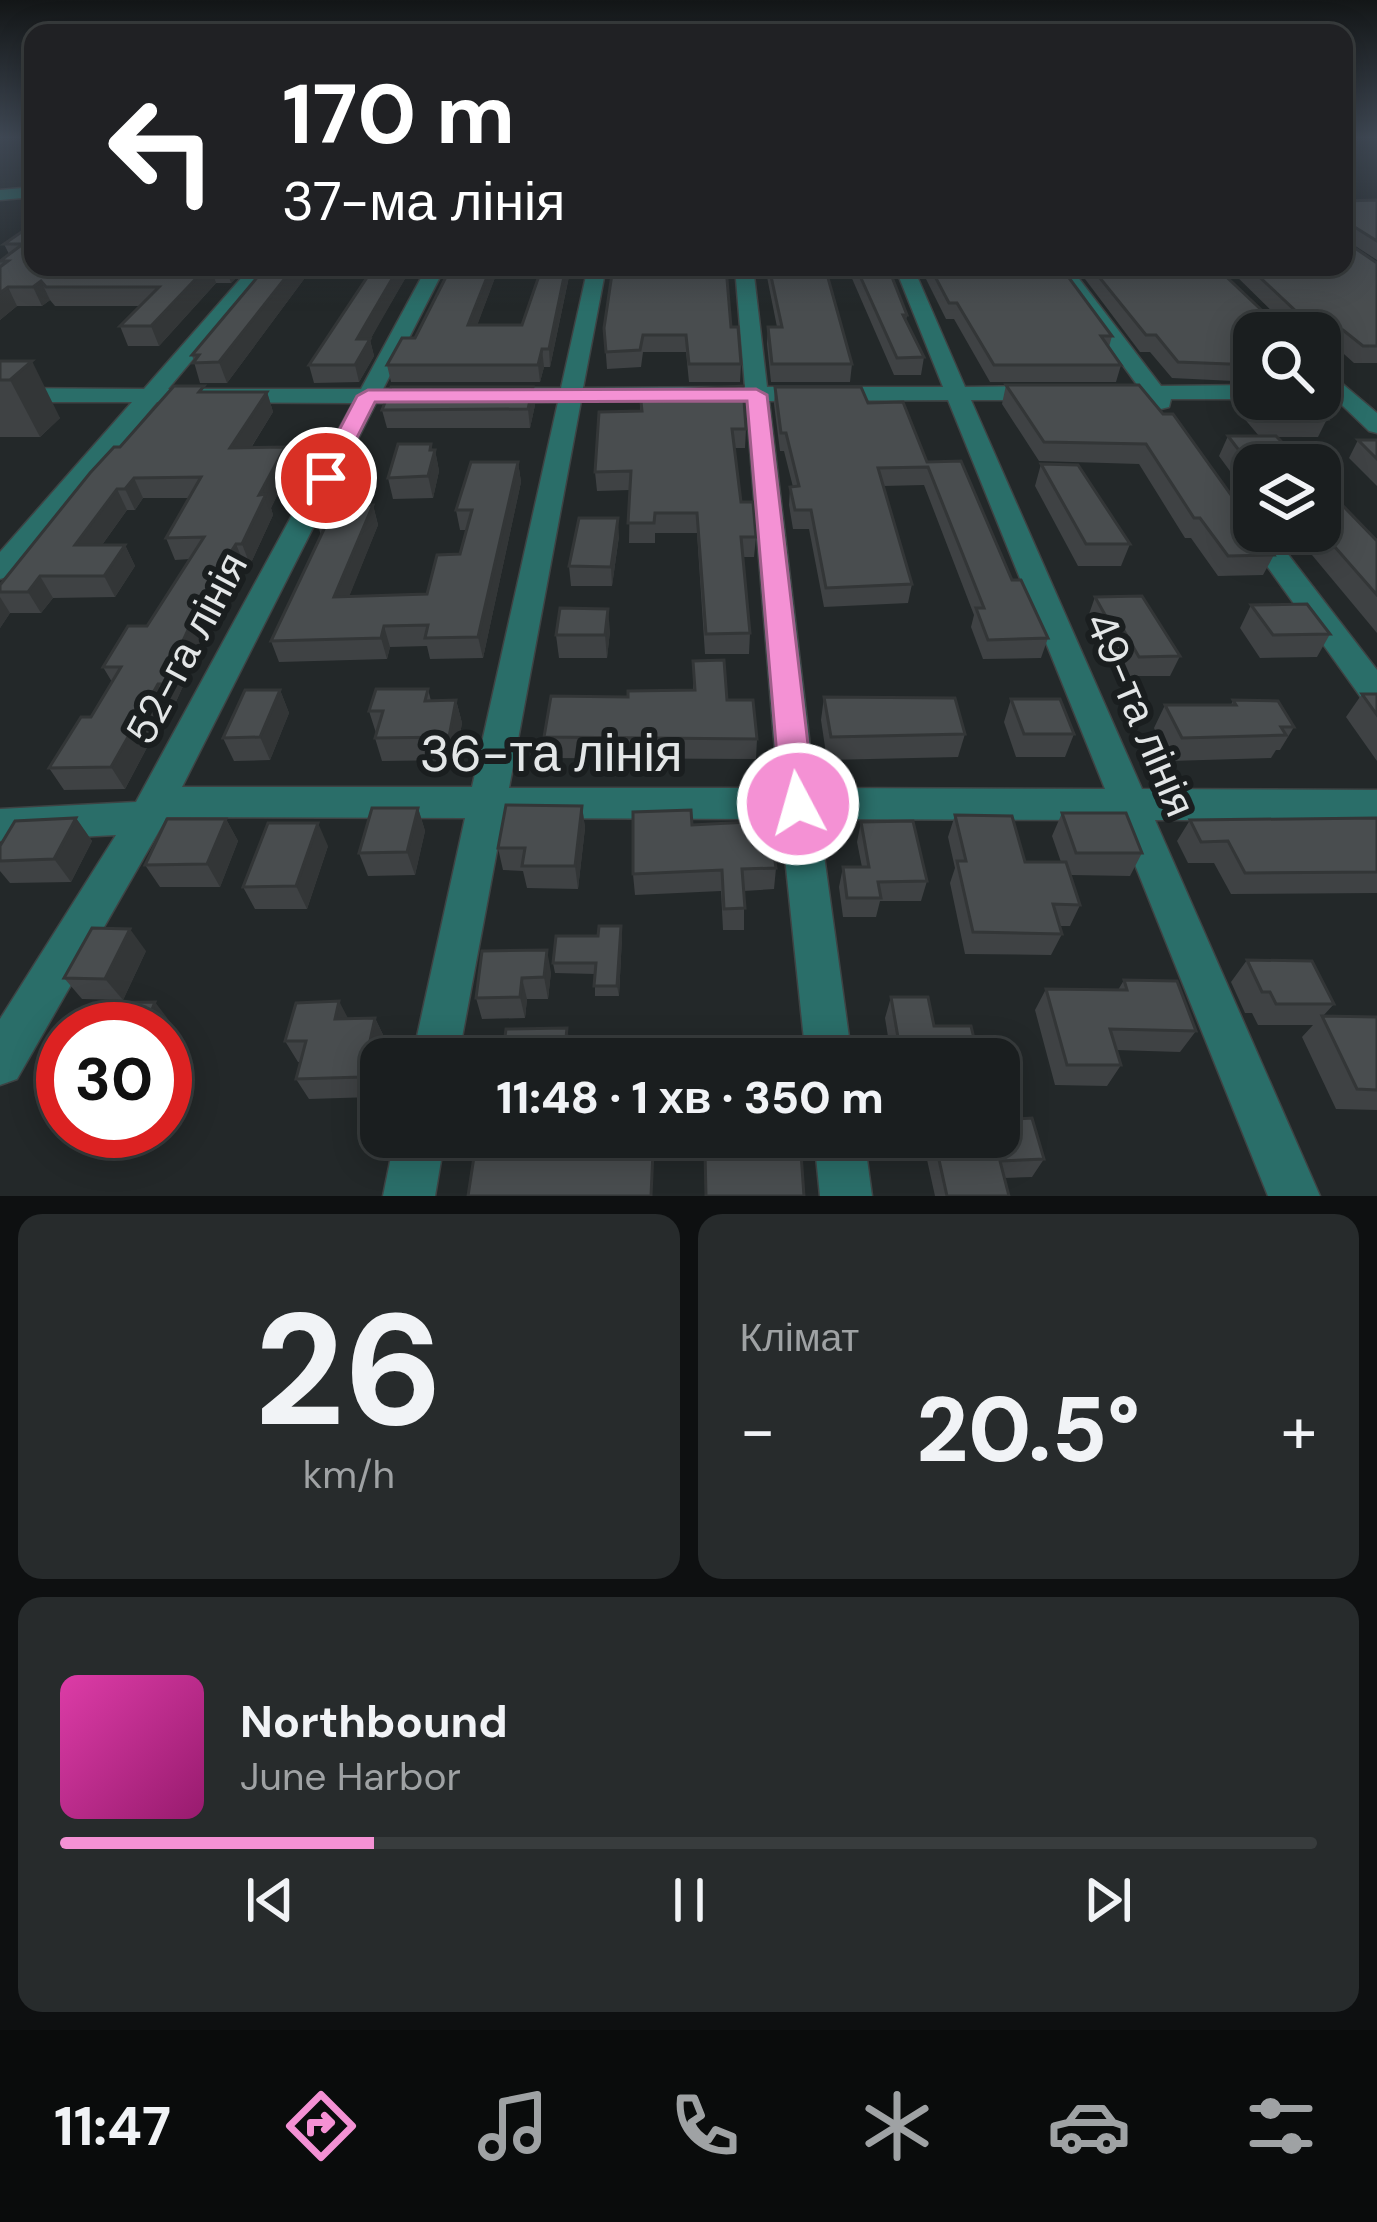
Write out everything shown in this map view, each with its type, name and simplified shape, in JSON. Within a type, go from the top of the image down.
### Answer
[{"type":"street","points":[[0,570],[253,276]]},
{"type":"street","name":"52-га лінія","points":[[0,1062],[151,809],[431,276]]},
{"type":"street","points":[[439,1038],[595,276]]},
{"type":"street","points":[[745,276],[826,1038]]},
{"type":"street","name":"49-та лінія","points":[[908,276],[1294,1196]]},
{"type":"street","points":[[1067,276],[1178,426]]},
{"type":"street","points":[[0,395],[1233,392]]},
{"type":"street","points":[[1341,392],[1377,392]]},
{"type":"street","points":[[1341,400],[1377,426]]},
{"type":"street","points":[[1272,552],[1377,694]]},
{"type":"street","name":"36-та лінія","points":[[0,825],[151,809],[484,804],[1377,806]]},
{"type":"street","points":[[409,1196],[416,1158]]},
{"type":"street","points":[[841,1158],[846,1196]]},
{"type":"building","points":[[1377,200],[1377,241],[1353,226],[1353,201]]},
{"type":"building","points":[[24,230],[24,276],[198,276],[151,326],[120,326],[159,287],[46,287],[41,281],[0,293],[0,267],[8,261],[0,261],[23,244],[4,244]]},
{"type":"building","points":[[1353,247],[1377,263],[1377,346],[1363,346],[1343,330],[1341,312],[1297,312],[1259,276],[1353,276]]},
{"type":"building","points":[[258,276],[287,276],[219,362],[193,363],[199,355],[192,355]]},
{"type":"building","points":[[368,276],[394,276],[357,339],[370,339],[355,365],[309,365]]},
{"type":"building","points":[[446,276],[487,276],[468,325],[522,325],[539,276],[564,276],[549,349],[542,349],[538,365],[387,365],[402,338],[415,338]]},
{"type":"building","points":[[612,276],[727,276],[731,327],[738,327],[741,364],[689,364],[686,335],[643,335],[640,350],[606,352],[604,328]]},
{"type":"building","points":[[771,276],[828,276],[852,364],[772,364],[768,327],[782,327]]},
{"type":"building","points":[[860,276],[892,276],[907,315],[903,315],[924,357],[897,358]]},
{"type":"building","points":[[935,276],[1068,276],[1112,336],[1101,336],[1121,365],[994,365],[957,303],[949,303]]},
{"type":"building","points":[[1098,276],[1226,276],[1264,312],[1233,312],[1233,364],[1178,362],[1156,335],[1146,335]]},
{"type":"building","points":[[0,361],[32,361],[10,380],[0,380]]},
{"type":"building","points":[[1006,385],[1139,385],[1163,414],[1173,414],[1233,498],[1233,552],[1274,555],[1228,556],[1200,518],[1194,518],[1146,444],[1044,442]]},
{"type":"building","points":[[174,386],[204,386],[199,392],[267,392],[230,448],[285,447],[259,495],[266,494],[242,544],[236,544],[207,589],[163,684],[158,684],[111,767],[49,768],[81,717],[91,717],[121,667],[103,667],[128,626],[147,626],[204,537],[166,538],[201,477],[134,478],[125,489],[117,489],[75,545],[125,545],[104,576],[40,576],[28,592],[0,592],[0,585],[90,473]]},
{"type":"building","points":[[743,386],[746,429],[732,429],[741,502],[753,502],[756,537],[741,537],[750,633],[706,634],[697,513],[655,513],[654,523],[628,523],[631,471],[595,472],[599,412],[642,411],[640,392]]},
{"type":"building","points":[[391,387],[533,387],[528,409],[382,410]]},
{"type":"building","points":[[775,387],[861,387],[868,403],[903,402],[927,462],[961,461],[1012,580],[1021,580],[1048,638],[988,640],[976,608],[984,608],[928,467],[878,468],[912,584],[826,588],[811,510],[795,510],[790,487],[799,486],[786,433],[781,433]]},
{"type":"building","points":[[1228,436],[1276,436],[1284,444],[1234,444]]},
{"type":"building","points":[[1358,440],[1377,440],[1377,459]]},
{"type":"building","points":[[398,444],[431,444],[430,450],[435,450],[428,476],[388,478]]},
{"type":"building","points":[[471,462],[518,462],[478,637],[425,638],[428,625],[384,626],[381,638],[271,641],[326,525],[318,525],[327,505],[373,505],[334,597],[427,594],[437,555],[460,554],[472,510],[456,510]]},
{"type":"building","points":[[1041,464],[1078,465],[1130,544],[1086,544]]},
{"type":"building","points":[[1341,504],[1377,541],[1377,595],[1339,552]]},
{"type":"building","points":[[579,518],[618,518],[611,567],[569,566]]},
{"type":"building","points":[[1142,596],[1180,656],[1139,657],[1123,629],[1113,629],[1095,597]]},
{"type":"building","points":[[1307,604],[1330,634],[1273,635],[1251,605]]},
{"type":"building","points":[[560,608],[608,609],[605,635],[556,635]]},
{"type":"building","points":[[724,660],[727,700],[753,700],[757,739],[544,737],[551,696],[628,697],[628,691],[695,690],[693,661]]},
{"type":"building","points":[[376,689],[428,689],[425,701],[456,700],[449,737],[375,738],[383,711],[369,711]]},
{"type":"building","points":[[245,690],[280,690],[260,737],[223,738]]},
{"type":"building","points":[[1362,694],[1377,694],[1377,715]]},
{"type":"building","points":[[824,697],[955,698],[965,734],[831,737]]},
{"type":"building","points":[[1011,699],[1060,699],[1074,734],[1024,734]]},
{"type":"building","points":[[1233,700],[1278,701],[1294,727],[1281,727],[1286,735],[1182,738],[1165,705],[1236,705]]},
{"type":"building","points":[[506,805],[582,806],[575,866],[522,866],[525,848],[498,848]]},
{"type":"building","points":[[372,808],[418,808],[407,852],[359,853]]},
{"type":"building","points":[[691,810],[692,825],[769,821],[776,868],[742,869],[745,908],[724,909],[722,870],[633,874],[633,812]]},
{"type":"building","points":[[1062,813],[1126,813],[1142,853],[1076,853]]},
{"type":"building","points":[[955,815],[1012,816],[1025,862],[1066,862],[1080,905],[1053,904],[1062,934],[973,932],[957,861],[966,861]]},
{"type":"building","points":[[76,818],[54,859],[0,861],[0,846],[15,821]]},
{"type":"building","points":[[1377,818],[1377,872],[1245,873],[1228,841],[1201,842],[1190,820]]},
{"type":"building","points":[[167,819],[226,819],[207,864],[145,865]]},
{"type":"building","points":[[913,821],[927,881],[878,882],[881,898],[847,898],[843,867],[869,867],[861,822]]},
{"type":"building","points":[[268,823],[318,823],[296,886],[243,887]]},
{"type":"building","points":[[599,926],[621,926],[617,986],[594,986],[596,963],[553,963],[556,936],[598,936]]},
{"type":"building","points":[[92,928],[130,929],[105,979],[64,978]]},
{"type":"building","points":[[547,950],[544,977],[522,978],[520,997],[476,998],[482,951]]},
{"type":"building","points":[[1247,960],[1312,961],[1334,1004],[1276,1004],[1270,992],[1262,992]]},
{"type":"building","points":[[1124,980],[1177,981],[1196,1031],[1110,1029],[1121,1065],[1067,1065],[1046,989],[1127,990]]},
{"type":"building","points":[[891,997],[928,997],[934,1026],[971,1026],[974,1038],[898,1038]]},
{"type":"building","points":[[339,1001],[335,1019],[375,1018],[371,1038],[360,1038],[360,1077],[296,1079],[306,1041],[285,1041],[296,1003]]},
{"type":"building","points":[[1322,1016],[1377,1017],[1377,1090],[1357,1089]]},
{"type":"building","points":[[567,1028],[566,1038],[505,1038],[506,1029]]},
{"type":"building","points":[[1032,1118],[1044,1159],[1000,1161],[1009,1196],[947,1196],[939,1158],[1020,1158],[1020,1119]]},
{"type":"building","points":[[474,1158],[653,1158],[651,1196],[468,1196]]},
{"type":"building","points":[[705,1158],[801,1158],[804,1196],[706,1196]]},
{"type":"route","points":[[326,478],[368,396],[756,395],[798,804]]}]
